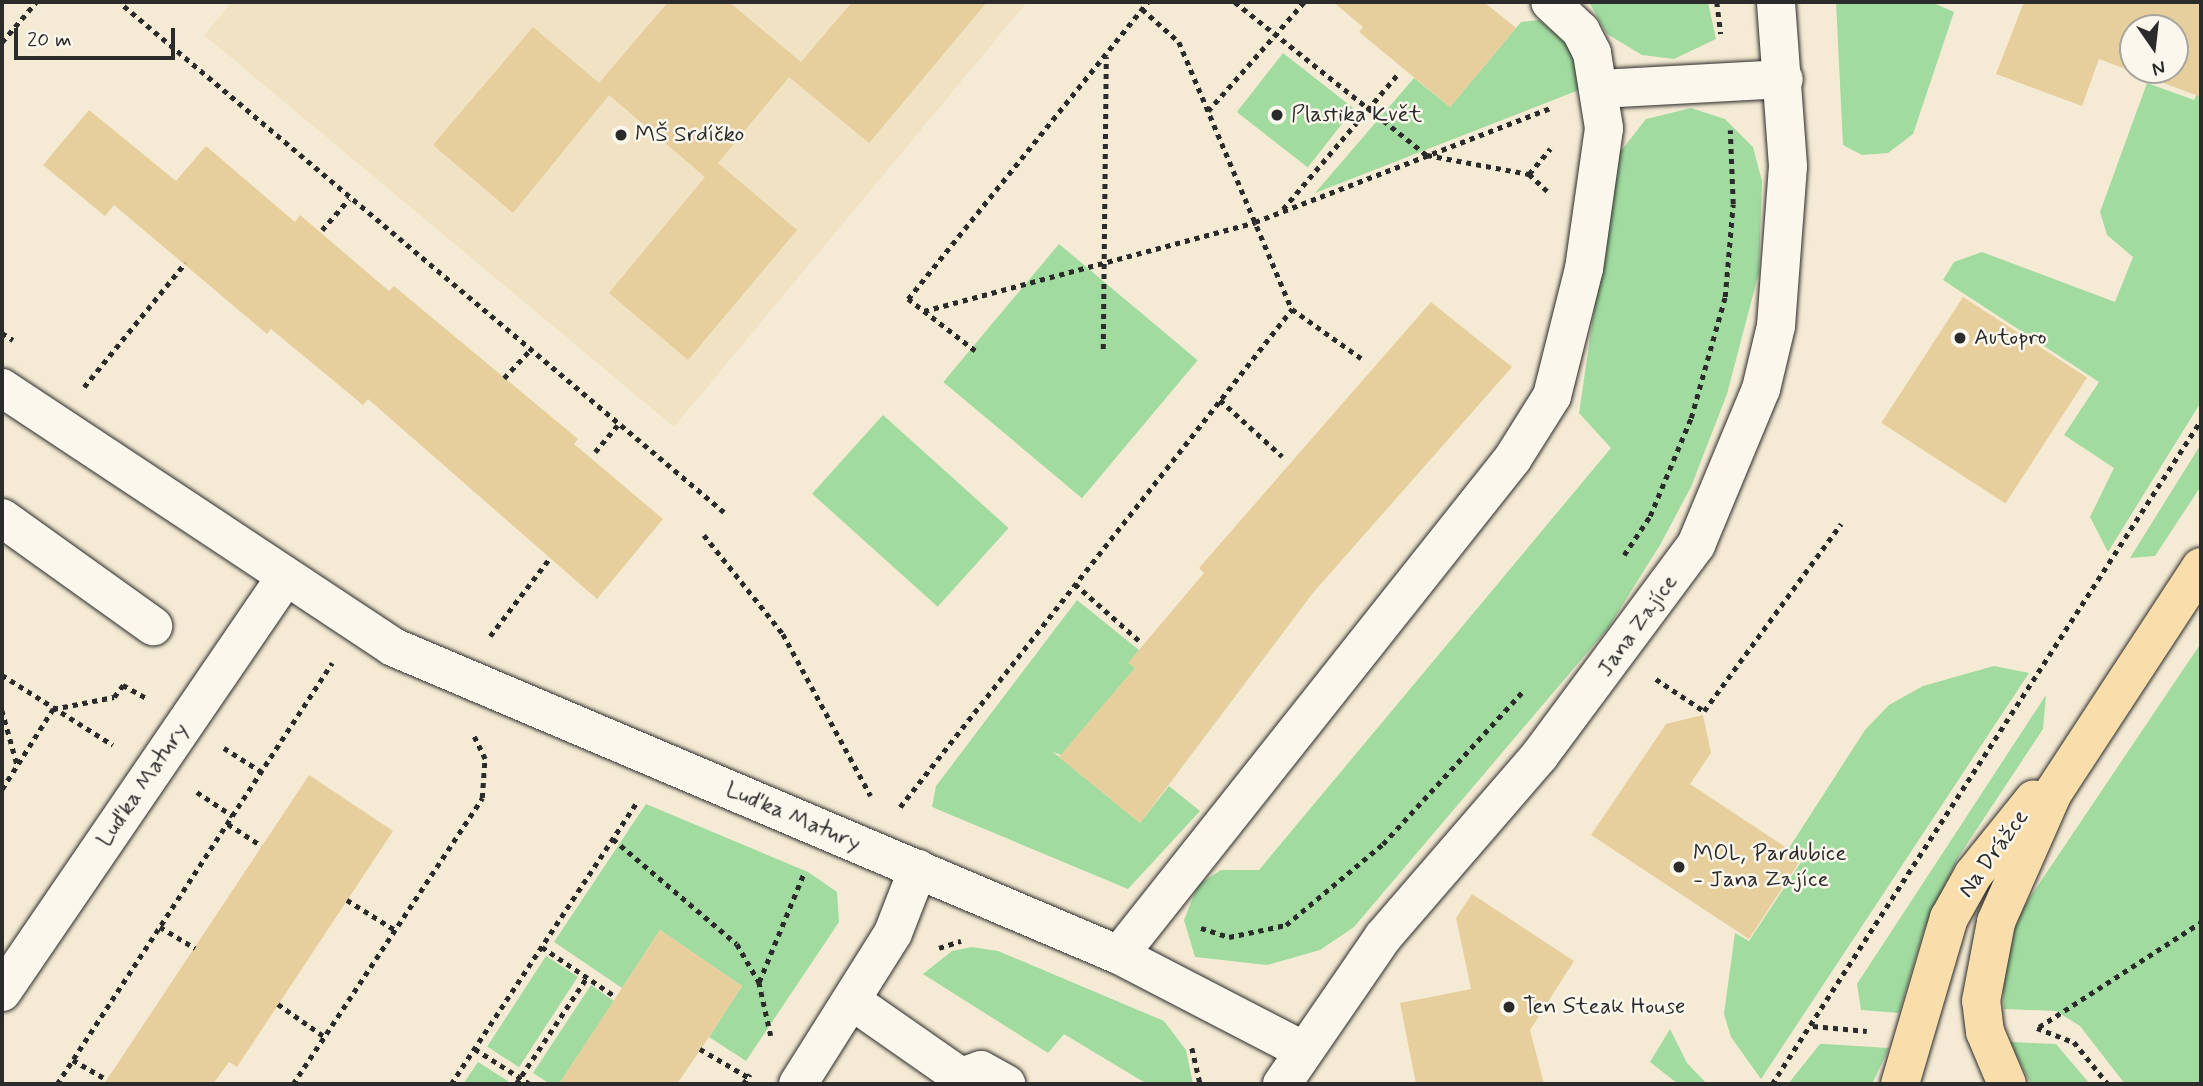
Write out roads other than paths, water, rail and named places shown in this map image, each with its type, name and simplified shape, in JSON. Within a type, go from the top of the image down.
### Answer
[{"type":"main road","name":"Na Drážce","points":[[2007,1084],[1985,1032],[1981,1001],[1989,946],[2037,825],[2098,722],[2201,566]]},
{"type":"main road","name":"Na Drážce","points":[[1900,1084],[1949,918],[1973,875],[2098,722]]},
{"type":"street","points":[[1119,955],[1149,913],[1534,428],[1568,352],[1590,232],[1604,128],[1600,89],[1581,31],[1550,2]]},
{"type":"street","name":"Jana Zajíce","points":[[1282,1084],[1383,937],[1618,654],[1696,545],[1762,389],[1784,266],[1784,79],[1776,2]]},
{"type":"street","points":[[1600,89],[1784,79]]},
{"type":"street","name":"Luďka Matury","points":[[2,388],[357,626],[452,676],[1119,955],[1304,1052]]},
{"type":"street","points":[[2,518],[153,626]]},
{"type":"street","name":"Luďka Matury","points":[[2,992],[284,579]]},
{"type":"street","points":[[799,1084],[892,933],[918,869]]},
{"type":"street","points":[[852,1001],[958,1080],[981,1070],[1006,1084]]},
{"type":"place","name":"Plastika Květ","points":[[1277,115]]},
{"type":"place","name":"MŠ Srdíčko","points":[[621,135]]},
{"type":"place","name":"Autopro","points":[[1960,338]]},
{"type":"place","name":"MOL, Pardubice - Jana Zajíce","points":[[1679,867]]},
{"type":"place","name":"Ten Steak House","points":[[1509,1007]]}]
